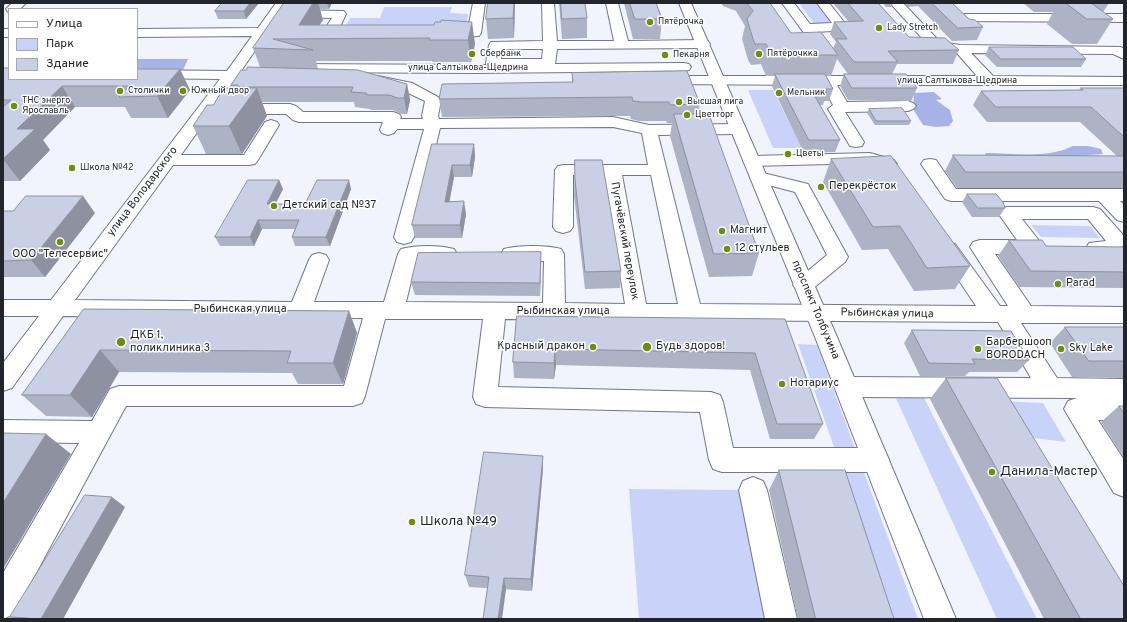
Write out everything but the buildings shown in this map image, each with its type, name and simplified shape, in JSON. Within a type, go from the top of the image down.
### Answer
[{"type":"street","points":[[429,35],[474,33],[479,3]]},
{"type":"street","points":[[548,3],[550,45],[703,44]]},
{"type":"street","points":[[612,3],[622,45]]},
{"type":"street","name":"проспект Толбухина","points":[[685,3],[847,387],[940,619]]},
{"type":"street","points":[[788,3],[844,81]]},
{"type":"street","points":[[806,28],[842,27],[823,3]]},
{"type":"street","points":[[896,3],[936,45]]},
{"type":"street","points":[[1060,7],[1098,36],[1121,48]]},
{"type":"street","points":[[278,8],[340,14],[331,30],[332,33],[343,37],[369,38]]},
{"type":"street","name":"улица Володарского","points":[[3,381],[166,160],[206,109],[278,8]]},
{"type":"street","points":[[948,8],[970,28]]},
{"type":"street","points":[[958,18],[1124,18]]},
{"type":"street","points":[[138,32],[261,32]]},
{"type":"street","points":[[981,39],[992,49]]},
{"type":"street","points":[[918,46],[936,45],[960,49],[1121,48]]},
{"type":"street","points":[[960,49],[989,81]]},
{"type":"street","name":"улица Салтыкова-Щедрина","points":[[433,124],[430,116],[433,100],[426,94],[411,87],[370,79],[276,72],[685,67]]},
{"type":"street","points":[[138,74],[258,75]]},
{"type":"street","name":"улица Салтыкова-Щедрина","points":[[580,81],[1124,81]]},
{"type":"street","points":[[827,81],[842,107]]},
{"type":"street","points":[[856,142],[836,109],[842,107],[908,106]]},
{"type":"street","points":[[206,109],[290,109],[299,117],[392,118],[389,128],[433,124],[557,123],[568,130],[738,128]]},
{"type":"street","points":[[404,237],[433,124]]},
{"type":"street","points":[[166,160],[249,160],[271,125]]},
{"type":"street","points":[[649,130],[691,312]]},
{"type":"street","points":[[755,169],[870,158],[889,164],[898,176]]},
{"type":"street","points":[[946,164],[930,164],[951,195],[1112,191],[1124,216]]},
{"type":"street","points":[[755,169],[802,188],[838,258],[804,285]]},
{"type":"street","points":[[563,227],[564,170],[657,170]]},
{"type":"street","name":"Пугачёвский переулок","points":[[612,170],[637,312]]},
{"type":"street","points":[[1033,247],[1007,213],[1093,213],[1123,248],[1078,248]]},
{"type":"street","points":[[937,234],[1008,315],[1124,484]]},
{"type":"street","points":[[1008,315],[980,247],[1056,248]]},
{"type":"street","points":[[3,603],[119,396],[353,396],[385,310],[408,254],[470,254]]},
{"type":"street","points":[[493,254],[554,254],[554,312]]},
{"type":"street","points":[[300,310],[319,260]]},
{"type":"street","name":"Рыбинская улица","points":[[3,308],[1124,315]]},
{"type":"street","points":[[495,312],[485,397],[711,402],[722,460],[876,460]]},
{"type":"street","points":[[847,387],[988,388],[1064,395],[1124,409]]},
{"type":"street","points":[[988,388],[1004,415]]},
{"type":"street","points":[[1064,395],[1124,389]]},
{"type":"street","points":[[3,431],[99,432]]},
{"type":"street","points":[[753,490],[780,619]]},
{"type":"green space","points":[[799,3],[817,3],[833,24],[814,24]]},
{"type":"green space","points":[[384,7],[452,7],[450,13],[468,14],[466,29],[341,37],[350,18],[380,18]]},
{"type":"green space","points":[[748,90],[773,90],[802,148],[773,148]]},
{"type":"green space","points":[[1031,225],[1090,226],[1100,238],[1041,237]]},
{"type":"green space","points":[[798,344],[817,345],[918,619],[894,619]]},
{"type":"green space","points":[[894,394],[922,394],[1037,619],[997,619]]},
{"type":"green space","points":[[1001,401],[1043,403],[1066,442],[1025,437]]},
{"type":"green space","points":[[629,489],[741,490],[767,619],[639,619]]},
{"type":"shaded area","points":[[138,59],[188,59],[183,70],[138,70]]},
{"type":"shaded area","points":[[934,92],[942,99],[936,100],[950,110],[953,121],[949,126],[936,127],[923,125],[913,109],[914,93]]},
{"type":"shaded area","points":[[1073,146],[1088,146],[1101,149],[1103,154],[980,162],[986,153],[1041,154],[1052,153]]},
{"type":"place","name":"Пятёрочка","points":[[650,22]]},
{"type":"place","name":"Lady Stretch","points":[[879,28]]},
{"type":"place","name":"Сбербанк","points":[[472,54]]},
{"type":"place","name":"Пятёрочкка","points":[[759,54]]},
{"type":"place","name":"Пекарня","points":[[665,55]]},
{"type":"place","name":"Столички","points":[[120,91]]},
{"type":"place","name":"Южный двор","points":[[183,91]]},
{"type":"place","name":"Мельник","points":[[779,93]]},
{"type":"place","name":"Высшая лига","points":[[679,102]]},
{"type":"place","name":"ТНС энерго Ярославль","points":[[14,106]]},
{"type":"place","name":"Цветторг","points":[[687,115]]},
{"type":"place","name":"Цветы","points":[[788,154]]},
{"type":"place","name":"Школа №42","points":[[72,168]]},
{"type":"place","name":"Перекрёсток","points":[[821,187]]},
{"type":"place","name":"Детский сад №37","points":[[274,206]]},
{"type":"place","name":"Магнит","points":[[722,231]]},
{"type":"place","name":"ООО \"Телесервис\"","points":[[60,242]]},
{"type":"place","name":"12 стульев","points":[[727,249]]},
{"type":"place","name":"Parad","points":[[1058,284]]},
{"type":"place","name":"ДКБ 1, поликлиника 3","points":[[121,342]]},
{"type":"place","name":"Красный дракон","points":[[593,347]]},
{"type":"place","name":"Будь здоров!","points":[[647,347]]},
{"type":"place","name":"Барбершооп BORODACH","points":[[978,349]]},
{"type":"place","name":"Sky Lake","points":[[1061,349]]},
{"type":"place","name":"Нотариус","points":[[782,384]]},
{"type":"place","name":"Данила-Мастер","points":[[992,472]]},
{"type":"place","name":"Школа №49","points":[[412,522]]}]
